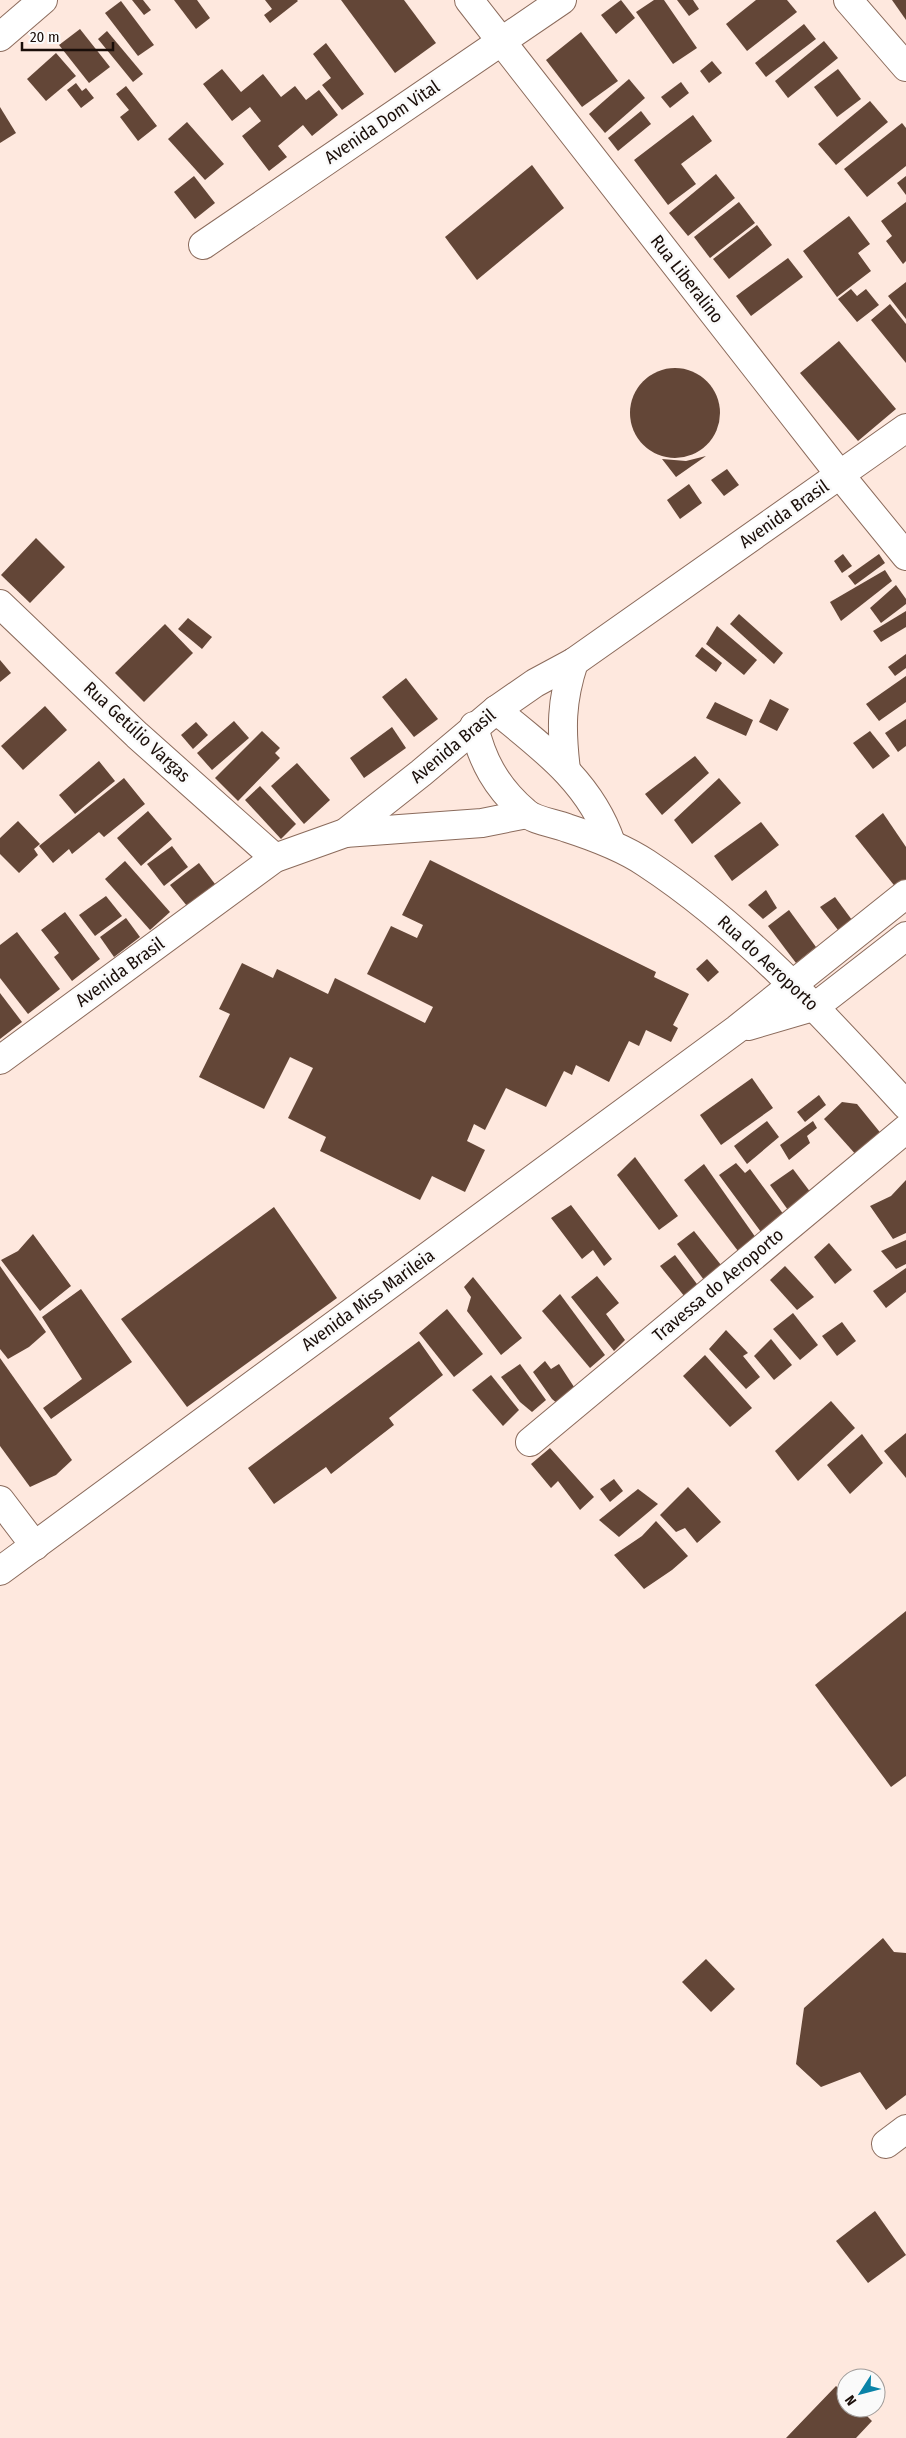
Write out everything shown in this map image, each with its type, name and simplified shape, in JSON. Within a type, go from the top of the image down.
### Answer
[{"type":"street","points":[[0,37],[43,0]]},
{"type":"street","name":"Rua Liberalino","points":[[469,0],[840,475],[906,556]]},
{"type":"street","name":"Avenida Dom Vital","points":[[203,244],[562,0]]},
{"type":"street","points":[[848,0],[906,67]]},
{"type":"street","name":"Avenida Brasil","points":[[0,1060],[276,858],[345,833],[496,710],[535,683],[574,662],[906,428]]},
{"type":"street","name":"Rua Getúlio Vargas","points":[[0,604],[137,735],[276,858]]},
{"type":"street","points":[[566,770],[562,710],[566,685],[574,662]]},
{"type":"street","points":[[496,710],[550,754],[586,792],[604,821],[611,843]]},
{"type":"street","points":[[474,726],[479,747],[486,764],[502,790],[527,814]]},
{"type":"street","points":[[345,833],[482,823],[527,814]]},
{"type":"street","name":"Rua do Aeroporto","points":[[527,814],[611,843],[684,888],[816,1006],[906,1105]]},
{"type":"street","name":"Avenida Miss Marileia","points":[[0,1571],[737,1029],[906,894]]},
{"type":"street","points":[[816,1006],[906,936]]},
{"type":"street","name":"Avenida Miss Marileia","points":[[737,1029],[816,1006]]},
{"type":"street","name":"Travessa do Aeroporto","points":[[530,1442],[906,1128]]},
{"type":"street","points":[[0,1500],[35,1546]]},
{"type":"building","points":[[132,0],[143,0],[151,10],[144,15]]},
{"type":"building","points":[[174,0],[197,0],[210,18],[196,29]]},
{"type":"building","points":[[265,0],[298,1],[270,23],[264,15],[272,9]]},
{"type":"building","points":[[341,0],[404,0],[436,43],[395,73]]},
{"type":"building","points":[[621,0],[635,18],[616,34],[601,15]]},
{"type":"building","points":[[654,0],[664,0],[697,48],[673,64],[636,12]]},
{"type":"building","points":[[677,0],[693,0],[699,9],[689,16]]},
{"type":"building","points":[[756,0],[787,0],[797,12],[747,51],[726,24]]},
{"type":"building","points":[[892,0],[906,0],[906,20]]},
{"type":"building","points":[[121,1],[154,45],[138,56],[105,13]]},
{"type":"building","points":[[804,24],[816,39],[766,77],[755,63]]},
{"type":"building","points":[[80,29],[110,67],[89,83],[59,45]]},
{"type":"building","points":[[107,31],[143,74],[133,82],[98,39]]},
{"type":"building","points":[[581,32],[618,81],[582,107],[546,60]]},
{"type":"building","points":[[824,41],[838,58],[788,98],[775,81]]},
{"type":"building","points":[[326,43],[364,94],[342,110],[322,85],[331,78],[313,54]]},
{"type":"building","points":[[56,53],[76,76],[46,101],[27,79]]},
{"type":"building","points":[[712,61],[722,73],[709,83],[700,71]]},
{"type":"building","points":[[222,69],[241,92],[263,74],[281,97],[295,86],[306,100],[319,90],[338,115],[312,136],[303,125],[278,146],[287,157],[269,171],[242,136],[261,121],[250,107],[232,121],[203,84]]},
{"type":"building","points":[[838,69],[861,99],[837,117],[814,87]]},
{"type":"building","points":[[629,79],[645,98],[605,133],[589,114]]},
{"type":"building","points":[[681,82],[689,93],[670,108],[661,97]]},
{"type":"building","points":[[76,83],[82,91],[86,88],[94,98],[81,108],[67,90]]},
{"type":"building","points":[[126,86],[157,126],[138,141],[120,117],[129,110],[116,94]]},
{"type":"building","points":[[870,101],[888,122],[836,165],[818,144]]},
{"type":"building","points":[[0,107],[16,133],[0,143]]},
{"type":"building","points":[[641,111],[651,124],[618,151],[608,138]]},
{"type":"building","points":[[693,115],[712,141],[681,164],[696,184],[668,205],[634,160]]},
{"type":"building","points":[[187,122],[224,164],[205,180],[168,139]]},
{"type":"building","points":[[902,123],[906,128],[906,166],[867,197],[844,169]]},
{"type":"building","points":[[532,165],[564,208],[477,280],[445,237]]},
{"type":"building","points":[[716,174],[735,198],[688,236],[669,213]]},
{"type":"building","points":[[194,176],[215,203],[195,219],[174,192]]},
{"type":"building","points":[[906,176],[906,195],[897,183]]},
{"type":"building","points":[[739,202],[755,223],[710,258],[694,237]]},
{"type":"building","points":[[906,202],[906,261],[903,264],[886,241],[892,236],[881,221]]},
{"type":"building","points":[[849,216],[870,244],[858,253],[871,271],[837,297],[803,251]]},
{"type":"building","points":[[757,225],[772,245],[729,279],[713,259]]},
{"type":"building","points":[[788,258],[803,277],[751,316],[736,296]]},
{"type":"building","points":[[906,282],[906,319],[888,296]]},
{"type":"building","points":[[851,289],[857,296],[866,289],[879,305],[857,322],[838,299]]},
{"type":"building","points":[[890,304],[906,324],[906,363],[871,320]]},
{"type":"building","points":[[839,341],[896,409],[858,441],[800,373]]},
{"type":"building","points":[[675,368],[692,372],[707,381],[716,396],[720,413],[716,430],[707,445],[692,454],[675,458],[658,454],[643,445],[634,430],[630,413],[634,396],[643,381],[658,372]]},
{"type":"building","points":[[706,456],[676,477],[662,459],[686,461]]},
{"type":"building","points":[[727,469],[739,485],[724,496],[711,480]]},
{"type":"building","points":[[689,484],[702,503],[680,519],[667,500]]},
{"type":"building","points":[[36,538],[65,567],[30,603],[1,575]]},
{"type":"building","points":[[843,554],[852,566],[842,573],[834,561]]},
{"type":"building","points":[[879,554],[885,563],[855,585],[848,576]]},
{"type":"building","points":[[885,570],[892,581],[841,621],[830,602]]},
{"type":"building","points":[[896,585],[906,599],[906,604],[881,623],[870,608]]},
{"type":"building","points":[[906,611],[906,627],[881,642],[873,631]]},
{"type":"building","points":[[739,614],[783,653],[774,664],[730,624]]},
{"type":"building","points":[[188,618],[212,637],[202,649],[178,629]]},
{"type":"building","points":[[165,624],[193,653],[144,702],[115,673]]},
{"type":"building","points":[[717,626],[757,660],[744,675],[706,644]]},
{"type":"building","points":[[702,647],[722,663],[716,672],[695,656]]},
{"type":"building","points":[[906,654],[906,668],[895,676],[888,667]]},
{"type":"building","points":[[0,660],[11,673],[0,682]]},
{"type":"building","points":[[906,676],[906,702],[879,721],[866,704]]},
{"type":"building","points":[[406,678],[438,719],[414,737],[382,697]]},
{"type":"building","points":[[770,699],[789,709],[777,731],[759,722]]},
{"type":"building","points":[[715,702],[753,720],[746,736],[706,718]]},
{"type":"building","points":[[45,706],[67,730],[23,770],[1,746]]},
{"type":"building","points":[[906,719],[906,746],[898,752],[885,733]]},
{"type":"building","points":[[234,721],[249,738],[212,770],[197,753]]},
{"type":"building","points":[[196,722],[208,735],[193,749],[181,735]]},
{"type":"building","points":[[392,727],[406,748],[364,778],[350,758]]},
{"type":"building","points":[[262,731],[280,748],[275,753],[280,758],[238,801],[215,778]]},
{"type":"building","points":[[870,731],[890,756],[873,769],[853,743]]},
{"type":"building","points":[[695,756],[709,773],[662,815],[645,794]]},
{"type":"building","points":[[99,761],[115,781],[75,814],[59,795]]},
{"type":"building","points":[[297,763],[330,800],[304,824],[271,786]]},
{"type":"building","points":[[124,778],[145,804],[104,837],[99,832],[72,854],[69,849],[53,863],[39,846]]},
{"type":"building","points":[[719,778],[741,803],[692,844],[674,820]]},
{"type":"building","points":[[260,786],[296,824],[281,839],[245,800]]},
{"type":"building","points":[[148,811],[172,839],[141,866],[117,838]]},
{"type":"building","points":[[883,813],[906,847],[906,883],[897,889],[855,836]]},
{"type":"building","points":[[18,821],[40,844],[34,849],[38,855],[19,873],[0,854],[0,838]]},
{"type":"building","points":[[761,822],[779,845],[732,881],[714,856]]},
{"type":"building","points":[[172,846],[188,867],[164,886],[147,864]]},
{"type":"building","points":[[430,860],[656,972],[654,977],[689,994],[673,1025],[678,1028],[671,1042],[646,1030],[639,1046],[629,1041],[609,1082],[576,1065],[572,1075],[564,1071],[546,1107],[506,1088],[485,1130],[474,1124],[467,1141],[485,1150],[465,1192],[432,1176],[420,1200],[320,1151],[326,1137],[288,1118],[313,1068],[290,1057],[264,1109],[199,1077],[230,1014],[219,1009],[242,963],[273,978],[277,969],[328,994],[335,978],[425,1023],[433,1007],[367,974],[391,926],[417,938],[423,925],[402,915]]},
{"type":"building","points":[[125,861],[170,912],[150,930],[105,879]]},
{"type":"building","points":[[199,863],[215,884],[187,906],[170,885]]},
{"type":"building","points":[[766,890],[777,908],[763,919],[748,905]]},
{"type":"building","points":[[106,896],[122,916],[95,936],[79,915]]},
{"type":"building","points":[[835,897],[852,920],[838,930],[820,907]]},
{"type":"building","points":[[789,910],[816,947],[796,963],[768,926]]},
{"type":"building","points":[[65,912],[100,959],[72,981],[54,957],[59,953],[41,930]]},
{"type":"building","points":[[126,918],[140,937],[114,957],[100,937]]},
{"type":"building","points":[[17,932],[60,989],[28,1014],[0,978],[0,945]]},
{"type":"building","points":[[707,959],[719,972],[708,982],[696,969]]},
{"type":"building","points":[[0,993],[22,1022],[0,1039]]},
{"type":"building","points":[[752,1078],[773,1108],[721,1145],[700,1115]]},
{"type":"building","points":[[819,1095],[826,1105],[805,1122],[797,1112]]},
{"type":"building","points":[[842,1102],[857,1104],[883,1136],[858,1157],[824,1119]]},
{"type":"building","points":[[767,1121],[779,1137],[747,1164],[734,1146]]},
{"type":"building","points":[[813,1121],[817,1128],[807,1136],[810,1143],[789,1160],[780,1145]]},
{"type":"building","points":[[635,1157],[678,1216],[659,1230],[617,1175]]},
{"type":"building","points":[[736,1163],[745,1173],[750,1169],[784,1215],[761,1232],[719,1175]]},
{"type":"building","points":[[704,1164],[756,1238],[738,1251],[684,1180]]},
{"type":"building","points":[[793,1169],[811,1193],[788,1210],[770,1185]]},
{"type":"building","points":[[906,1180],[906,1233],[893,1239],[870,1206],[891,1196]]},
{"type":"building","points":[[571,1205],[612,1259],[604,1266],[593,1250],[582,1259],[551,1218]]},
{"type":"building","points":[[274,1207],[337,1298],[187,1407],[121,1319]]},
{"type":"building","points":[[694,1231],[725,1270],[707,1284],[677,1244]]},
{"type":"building","points":[[33,1234],[71,1286],[40,1311],[1,1260],[18,1251]]},
{"type":"building","points":[[906,1240],[906,1264],[896,1269],[881,1251]]},
{"type":"building","points":[[829,1243],[852,1270],[835,1284],[814,1257]]},
{"type":"building","points":[[675,1255],[700,1288],[685,1297],[660,1266]]},
{"type":"building","points":[[0,1266],[46,1332],[29,1347],[8,1359],[0,1349]]},
{"type":"building","points":[[785,1266],[814,1297],[797,1310],[770,1280]]},
{"type":"building","points":[[906,1268],[906,1292],[886,1308],[873,1291]]},
{"type":"building","points":[[597,1276],[619,1303],[606,1314],[625,1340],[614,1351],[571,1297]]},
{"type":"building","points":[[473,1277],[522,1338],[501,1355],[467,1311],[471,1297],[464,1287]]},
{"type":"building","points":[[81,1289],[132,1362],[51,1419],[43,1408],[82,1379],[42,1317]]},
{"type":"building","points":[[560,1294],[605,1355],[590,1368],[542,1311]]},
{"type":"building","points":[[447,1309],[483,1354],[454,1377],[419,1333]]},
{"type":"building","points":[[793,1313],[818,1345],[800,1360],[773,1329]]},
{"type":"building","points":[[842,1322],[856,1341],[837,1356],[822,1336]]},
{"type":"building","points":[[726,1330],[748,1353],[743,1356],[760,1377],[746,1389],[709,1349]]},
{"type":"building","points":[[771,1339],[792,1365],[774,1380],[754,1356]]},
{"type":"building","points":[[419,1341],[443,1375],[389,1418],[394,1425],[331,1474],[326,1467],[274,1504],[248,1468]]},
{"type":"building","points":[[705,1355],[752,1408],[730,1427],[683,1376]]},
{"type":"building","points":[[0,1358],[72,1460],[56,1475],[30,1487],[0,1446]]},
{"type":"building","points":[[545,1361],[551,1369],[559,1364],[580,1396],[564,1409],[552,1399],[533,1372]]},
{"type":"building","points":[[520,1364],[546,1400],[532,1412],[520,1402],[501,1377]]},
{"type":"building","points":[[491,1375],[519,1410],[503,1426],[472,1390]]},
{"type":"building","points":[[831,1401],[855,1428],[798,1481],[775,1451]]},
{"type":"building","points":[[906,1433],[906,1478],[884,1451]]},
{"type":"building","points":[[862,1434],[883,1463],[850,1494],[827,1465]]},
{"type":"building","points":[[550,1448],[594,1497],[580,1510],[558,1481],[551,1488],[531,1464]]},
{"type":"building","points":[[614,1479],[623,1491],[610,1502],[600,1489]]},
{"type":"building","points":[[688,1487],[721,1522],[697,1543],[685,1528],[676,1532],[660,1515]]},
{"type":"building","points":[[638,1489],[658,1504],[619,1537],[599,1520]]},
{"type":"building","points":[[656,1521],[688,1556],[672,1570],[644,1589],[614,1555],[642,1536]]},
{"type":"building","points":[[906,1611],[906,1776],[891,1787],[815,1685]]},
{"type":"building","points":[[883,1938],[894,1952],[906,1953],[906,2095],[886,2110],[860,2072],[821,2087],[796,2064],[804,2008]]},
{"type":"building","points":[[706,1959],[735,1989],[711,2012],[682,1982]]},
{"type":"building","points":[[875,2211],[906,2255],[868,2283],[836,2241]]},
{"type":"building","points":[[836,2386],[836,2418],[869,2418],[872,2421],[856,2438],[786,2438]]}]
